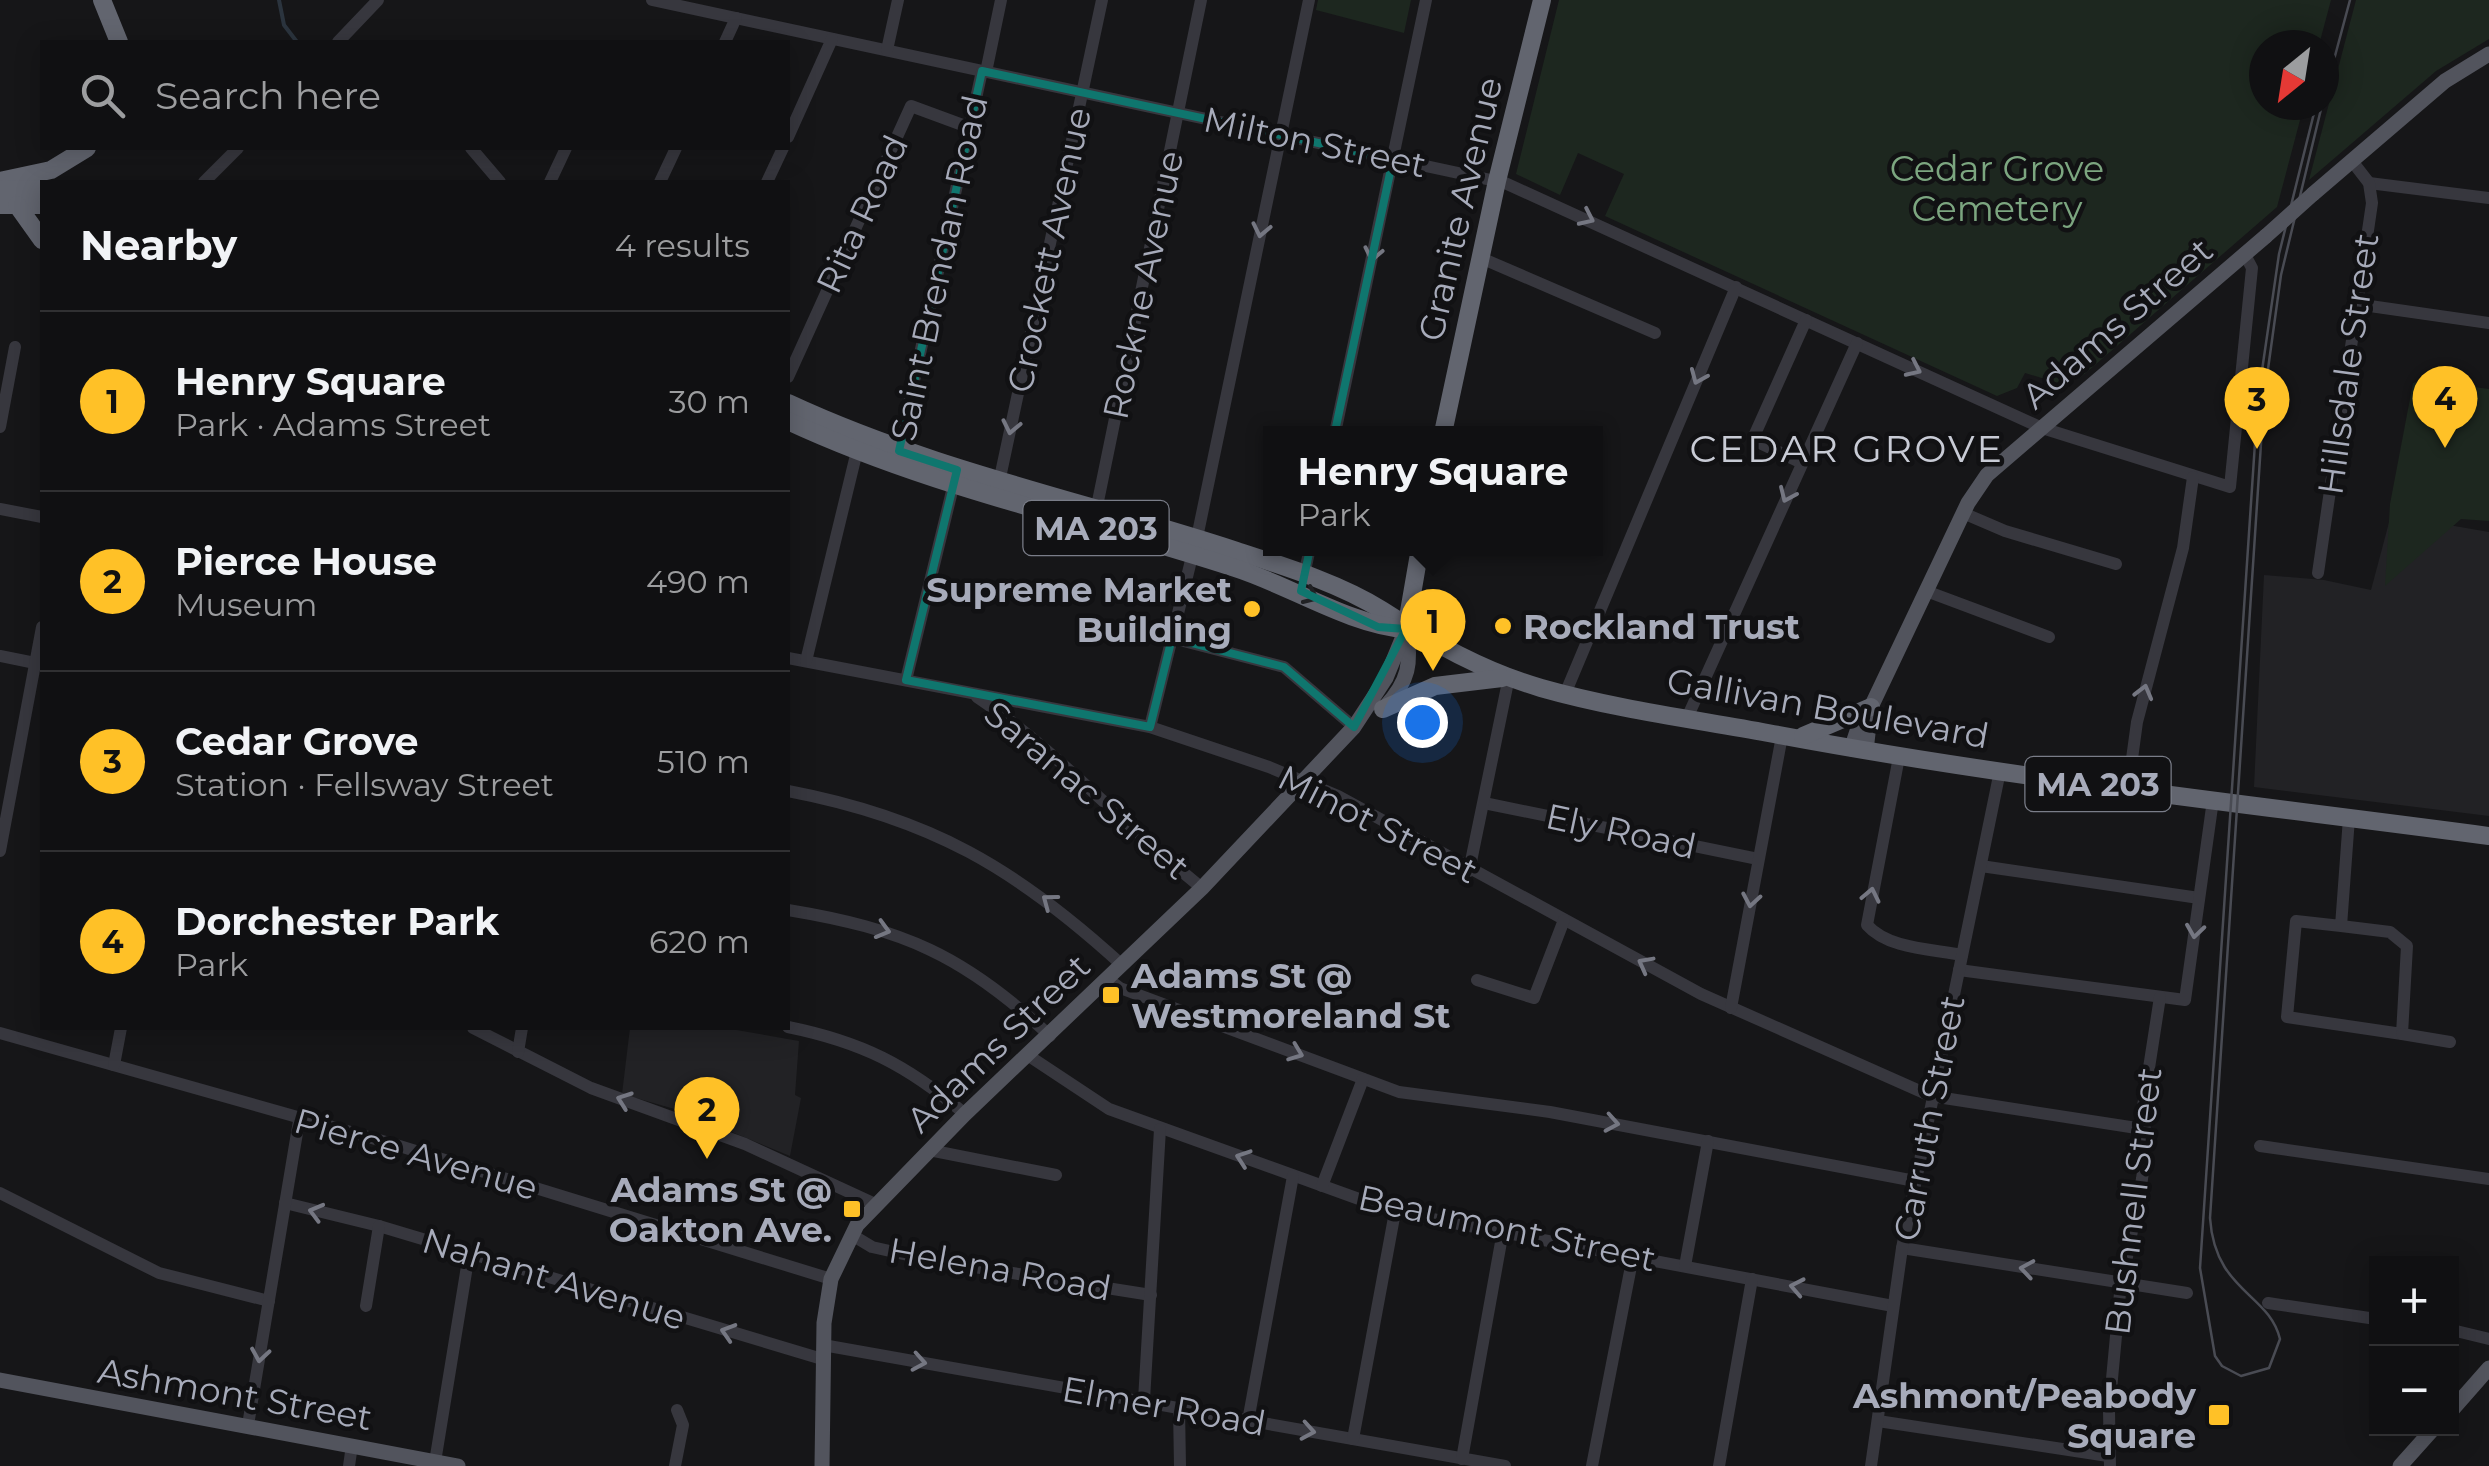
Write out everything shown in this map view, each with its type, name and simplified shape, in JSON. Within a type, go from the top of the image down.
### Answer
[{"type":"highway","points":[[102,0],[118,40]]},
{"type":"highway","name":"Granite Avenue","points":[[1445,426],[1497,181],[1542,0]]},
{"type":"highway","points":[[0,185],[51,170],[84,150]]},
{"type":"highway","points":[[0,185],[40,190]]},
{"type":"highway","points":[[9,205],[40,205]]},
{"type":"highway","points":[[9,205],[40,238]]},
{"type":"highway","name":"Gallivan Boulevard","points":[[790,404],[953,486],[1096,511],[1194,547],[1378,627],[1406,630]]},
{"type":"highway","name":"Gallivan Boulevard","points":[[790,422],[857,452],[897,458],[997,491],[1304,575],[1382,610],[1406,630],[1509,677],[1566,694],[1899,758],[2489,836]]},
{"type":"highway","points":[[1406,630],[1419,556]]},
{"type":"highway","points":[[1383,708],[1434,686],[1509,677]]},
{"type":"highway","points":[[1788,737],[1824,731],[1871,708]]},
{"type":"main road","name":"Adams Street","points":[[1858,750],[1861,719],[1871,708],[1963,513],[1987,476],[2453,75],[2489,54]]},
{"type":"main road","name":"Adams Street","points":[[1354,727],[1399,692],[1411,664],[1406,630]]},
{"type":"main road","name":"Adams Street","points":[[822,1466],[822,1352],[831,1279],[852,1235],[875,1204],[1202,888],[1354,727],[1386,678],[1406,630]]},
{"type":"main road","points":[[2459,1402],[2489,1368]]},
{"type":"main road","name":"Ashmont Street","points":[[0,1380],[458,1466]]},
{"type":"main road","points":[[2400,1466],[2427,1436]]},
{"type":"street","points":[[340,40],[378,0]]},
{"type":"street","name":"Milton Street","points":[[652,0],[1497,181],[2042,428],[2226,486],[2233,482],[2242,404],[2239,391],[2252,268],[2244,254]]},
{"type":"street","points":[[888,50],[898,0]]},
{"type":"street","name":"Saint Brendan Road","points":[[897,458],[968,128],[1001,0]]},
{"type":"street","name":"Crockett Avenue","points":[[997,491],[1102,0]]},
{"type":"street","name":"Rockne Avenue","points":[[1096,511],[1201,0]]},
{"type":"street","points":[[1150,728],[1194,547],[1309,0]]},
{"type":"street","points":[[1336,426],[1426,0]]},
{"type":"street","points":[[726,40],[736,18]]},
{"type":"street","points":[[790,132],[832,38]]},
{"type":"street","name":"Rita Road","points":[[790,373],[911,106],[968,128]]},
{"type":"street","points":[[206,180],[236,150]]},
{"type":"street","points":[[474,150],[498,180]]},
{"type":"street","points":[[551,180],[565,150]]},
{"type":"street","points":[[661,180],[675,150]]},
{"type":"street","points":[[768,180],[782,150]]},
{"type":"street","name":"Hillsdale Street","points":[[2318,572],[2372,203],[2369,183],[2352,161]]},
{"type":"street","points":[[2369,183],[2489,198]]},
{"type":"street","points":[[1481,258],[1655,333]]},
{"type":"street","points":[[1566,694],[1736,287]]},
{"type":"street","points":[[2356,304],[2489,324]]},
{"type":"street","points":[[1802,463],[1762,444],[1755,434],[1806,320]]},
{"type":"street","points":[[1687,718],[1857,343]]},
{"type":"street","points":[[0,427],[15,347]]},
{"type":"street","points":[[806,661],[857,452]]},
{"type":"street","points":[[2128,788],[2139,714],[2185,538],[2193,477]]},
{"type":"street","points":[[906,680],[953,486]]},
{"type":"street","points":[[0,509],[40,515]]},
{"type":"street","points":[[1963,513],[2005,532],[2116,564]]},
{"type":"street","points":[[1304,575],[1308,556]]},
{"type":"street","points":[[1926,591],[2049,637]]},
{"type":"street","points":[[1172,638],[1284,667],[1354,727]]},
{"type":"street","points":[[0,656],[39,664],[0,850]]},
{"type":"street","name":"Minot Street","points":[[790,658],[1150,728],[1338,796],[1470,871],[1731,1008],[1931,1096],[2143,1129]]},
{"type":"street","points":[[1470,871],[1509,677]]},
{"type":"street","name":"Saranac Street","points":[[971,693],[1042,746],[1137,836],[1202,888]]},
{"type":"street","points":[[1731,1008],[1758,859],[1788,737]]},
{"type":"street","points":[[1899,758],[1867,925],[1880,936],[1902,944],[1962,955]]},
{"type":"street","name":"Carruth Street","points":[[1870,1466],[1902,1248],[2000,771]]},
{"type":"street","points":[[790,791],[852,803],[922,828],[982,857],[1055,904],[1122,965]]},
{"type":"street","points":[[1959,970],[2186,1000],[2213,800]]},
{"type":"street","name":"Ely Road","points":[[1484,803],[1758,859]]},
{"type":"street","points":[[2341,926],[2349,818]]},
{"type":"street","points":[[1981,866],[2199,898]]},
{"type":"street","points":[[790,910],[914,940],[1005,994],[1050,1036]]},
{"type":"street","points":[[1476,980],[1534,998],[1564,920]]},
{"type":"street","points":[[2402,1034],[2407,946],[2390,932],[2296,921],[2286,1017],[2450,1042]]},
{"type":"street","points":[[1108,979],[1120,988],[1363,1079],[1430,1098],[1550,1112],[1915,1181]]},
{"type":"street","name":"Bushnell Street","points":[[2109,1461],[2123,1284],[2147,1140],[2143,1129],[2160,997]]},
{"type":"street","points":[[790,1028],[864,1047],[930,1084],[965,1114]]},
{"type":"street","points":[[114,1066],[121,1030]]},
{"type":"street","points":[[476,1030],[592,1088],[813,1173],[875,1204]]},
{"type":"street","points":[[518,1052],[522,1030]]},
{"type":"street","name":"Pierce Avenue","points":[[0,1034],[749,1250],[831,1279]]},
{"type":"street","name":"Beaumont Street","points":[[1029,1056],[1108,1109],[1395,1212],[1892,1306]]},
{"type":"street","points":[[1322,1186],[1363,1079]]},
{"type":"street","points":[[248,1424],[299,1120]]},
{"type":"street","points":[[1144,1400],[1160,1130]]},
{"type":"street","points":[[1684,1266],[1708,1141]]},
{"type":"street","points":[[2260,1146],[2489,1179]]},
{"type":"street","points":[[930,1150],[1056,1175]]},
{"type":"street","points":[[1248,1421],[1293,1176]]},
{"type":"street","points":[[0,1193],[159,1273],[269,1302]]},
{"type":"street","name":"Nahant Avenue","points":[[285,1203],[822,1352]]},
{"type":"street","points":[[1354,1440],[1395,1212]]},
{"type":"street","points":[[366,1306],[379,1226]]},
{"type":"street","points":[[1462,1459],[1502,1231]]},
{"type":"street","name":"Helena Road","points":[[852,1235],[872,1246],[930,1260],[1151,1295]]},
{"type":"street","points":[[1902,1248],[2188,1293]]},
{"type":"street","points":[[434,1462],[469,1254]]},
{"type":"street","points":[[1592,1466],[1633,1256]]},
{"type":"street","points":[[1720,1466],[1752,1279]]},
{"type":"street","points":[[2268,1303],[2369,1318]]},
{"type":"street","points":[[2459,1332],[2489,1339]]},
{"type":"street","name":"Elmer Road","points":[[822,1352],[1144,1400],[1505,1466]]},
{"type":"street","points":[[1179,1408],[1180,1466]]},
{"type":"street","points":[[676,1466],[683,1425],[677,1410]]},
{"type":"street","points":[[1878,1422],[2109,1461]]},
{"type":"street","points":[[349,1466],[352,1445]]},
{"type":"highlighted area","points":[[982,71],[1393,159],[1301,591],[1378,627],[1406,629],[1354,727],[1284,667],[1172,638],[1150,727],[906,680],[957,470],[899,451]]},
{"type":"shaded area","points":[[2391,515],[2489,532],[2489,816],[2254,787],[2264,575],[2324,580],[2371,590]]},
{"type":"shaded area","points":[[630,1030],[736,1030],[799,1041],[795,1095],[801,1098],[790,1156],[678,1110],[622,1094]]},
{"type":"green space","points":[[1318,0],[1411,0],[1404,33],[1316,10]]},
{"type":"green space","name":"Cedar Grove Cemetery","points":[[1559,0],[2331,0],[2323,30],[2249,30],[2249,120],[2300,120],[2277,207],[2080,378],[2058,383],[2025,373],[2017,388],[1997,396],[1605,216],[1624,174],[1578,153],[1560,195],[1516,174]]},
{"type":"green space","points":[[2356,0],[2489,0],[2489,39],[2436,71],[2309,180],[2325,120],[2339,120],[2339,65]]},
{"type":"green space","points":[[2422,380],[2489,389],[2489,521],[2461,519],[2385,586],[2390,504],[2413,383]]},
{"type":"waterway","points":[[279,0],[284,25],[295,40]]},
{"type":"tram line","points":[[2339,41],[2350,0]]},
{"type":"tram line","points":[[2312,120],[2279,254],[2258,398],[2200,1268],[2215,1356],[2222,1366],[2241,1376],[2269,1368],[2280,1339],[2265,1311],[2231,1277],[2222,1262],[2210,1218],[2264,398],[2281,275],[2318,120]]},
{"type":"place","name":"Dorchester Park","points":[[2445,448]]},
{"type":"place","name":"Cedar Grove","points":[[2257,449]]},
{"type":"place","name":"Supreme Market Building","points":[[1252,609]]},
{"type":"place","name":"Rockland Trust","points":[[1503,626]]},
{"type":"place","name":"Henry Square","points":[[1433,671]]},
{"type":"place","name":"Adams St @ Westmoreland St","points":[[1111,995]]},
{"type":"place","name":"Pierce House","points":[[707,1159]]},
{"type":"place","name":"Adams St @ Oakton Ave.","points":[[852,1209]]},
{"type":"place","name":"Ashmont/Peabody Square","points":[[2219,1415]]},
{"type":"district","name":"CEDAR GROVE","points":[[1847,448]]}]
